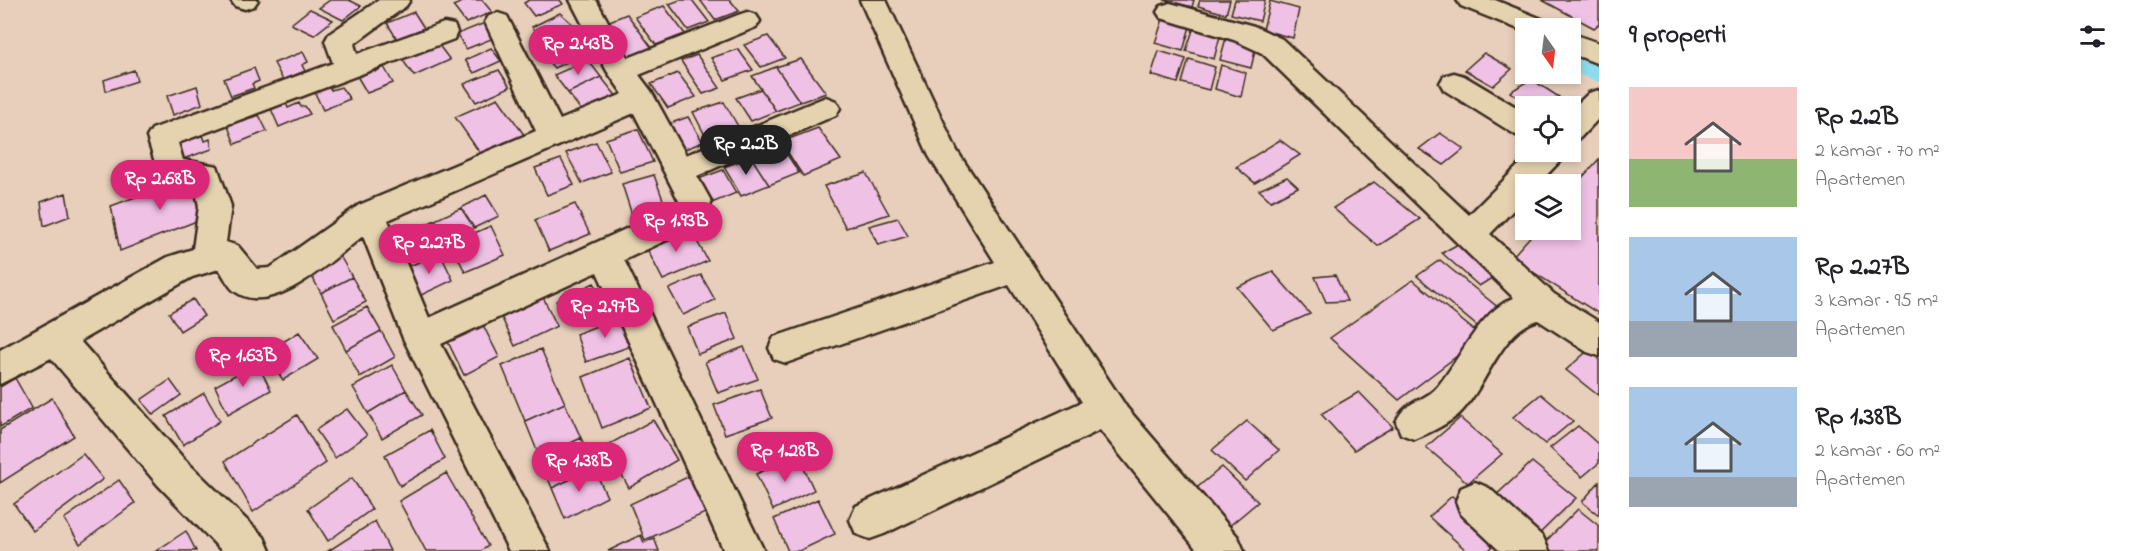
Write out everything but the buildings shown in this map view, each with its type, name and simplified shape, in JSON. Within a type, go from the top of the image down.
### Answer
[{"type":"street","points":[[348,68],[339,41],[397,0]]},
{"type":"street","points":[[420,338],[688,216],[694,210],[694,201],[641,98],[621,71],[584,0]]},
{"type":"street","points":[[873,0],[944,156],[1114,420],[1224,551]]},
{"type":"street","points":[[1470,0],[1515,18]]},
{"type":"street","points":[[1170,12],[1244,33],[1272,46],[1542,304],[1599,341]]},
{"type":"street","points":[[621,71],[747,21]]},
{"type":"street","points":[[498,22],[553,136]]},
{"type":"street","points":[[208,257],[215,206],[206,174],[171,170],[162,137],[444,32]]},
{"type":"street","points":[[1581,47],[1599,54]]},
{"type":"street","points":[[1454,83],[1515,120]]},
{"type":"street","points":[[0,368],[180,267],[208,257],[229,257],[248,282],[261,284],[278,281],[370,214],[641,98]]},
{"type":"street","points":[[1581,119],[1599,100]]},
{"type":"street","points":[[678,171],[826,108]]},
{"type":"street","points":[[1470,235],[1540,162]]},
{"type":"street","points":[[370,214],[420,338],[530,551]]},
{"type":"street","points":[[605,254],[744,551]]},
{"type":"street","points":[[786,348],[1017,268]]},
{"type":"street","points":[[1414,422],[1449,400],[1492,336],[1519,311],[1542,304]]},
{"type":"street","points":[[56,338],[171,472],[250,551]]},
{"type":"street","points":[[870,520],[1107,408]]},
{"type":"street","points":[[1475,501],[1528,551]]},
{"type":"waterway","points":[[1581,56],[1599,65]]}]
